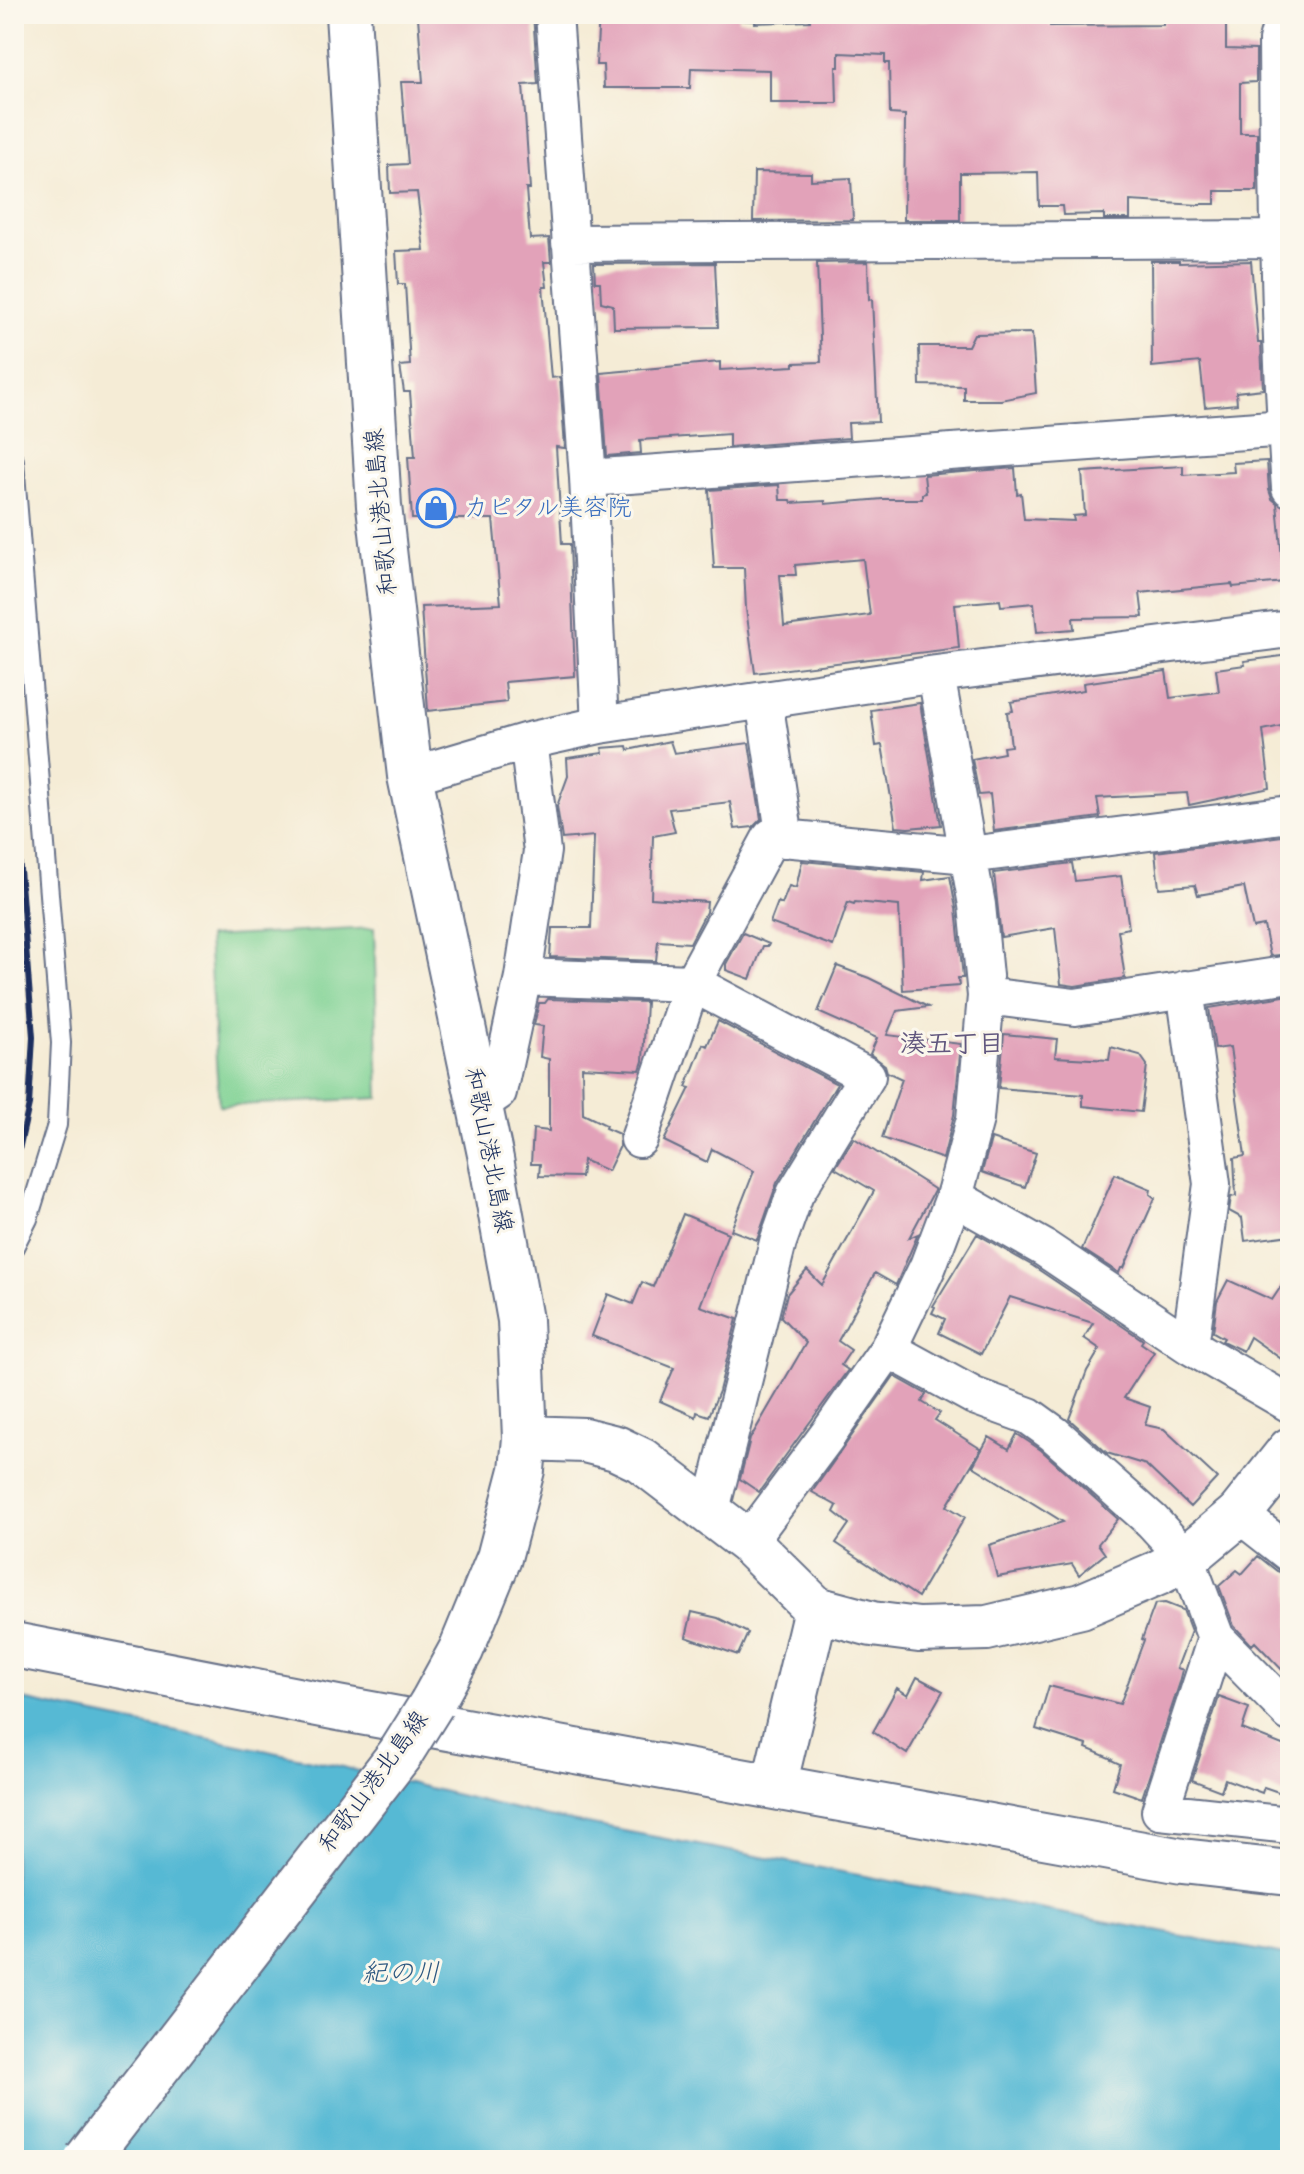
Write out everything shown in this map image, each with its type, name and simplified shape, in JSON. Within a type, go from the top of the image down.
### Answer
[{"type":"street","name":"和歌山港北島線","points":[[86,2160],[400,1754],[461,1650],[499,1558],[522,1470],[525,1438],[520,1320],[479,1105],[410,776],[379,506],[348,14]]},
{"type":"street","points":[[554,14],[588,478],[600,725]]},
{"type":"street","points":[[1284,14],[1277,41],[1290,488]]},
{"type":"street","points":[[570,243],[1284,239]]},
{"type":"street","points":[[588,478],[1286,428]]},
{"type":"street","points":[[410,776],[528,741],[600,725],[936,674],[1290,629]]},
{"type":"street","points":[[748,1542],[888,1349],[928,1266],[954,1197],[975,1119],[986,996],[977,905],[936,674]]},
{"type":"street","points":[[764,700],[785,839]]},
{"type":"street","points":[[479,1105],[498,1092],[523,977],[542,851],[528,741]]},
{"type":"street","points":[[639,1139],[692,983],[771,837],[969,855],[1290,814]]},
{"type":"street","points":[[986,996],[1075,1007],[1290,974]]},
{"type":"street","points":[[523,977],[692,983],[867,1076],[795,1194],[778,1242],[710,1514]]},
{"type":"street","points":[[1185,989],[1212,1184],[1190,1346]]},
{"type":"street","points":[[954,1197],[1044,1248],[1190,1346],[1290,1404]]},
{"type":"street","points":[[888,1349],[974,1396],[1029,1416],[1054,1434],[1152,1521],[1186,1558],[1216,1638],[1290,1713]]},
{"type":"street","points":[[525,1438],[584,1440],[616,1448],[641,1460],[748,1542],[816,1609],[872,1624],[919,1630],[987,1628],[1081,1606],[1158,1573],[1186,1558],[1239,1514],[1290,1450]]},
{"type":"street","points":[[1239,1514],[1290,1554]]},
{"type":"street","points":[[774,1786],[816,1609]]},
{"type":"street","points":[[1216,1638],[1160,1811],[1290,1825]]},
{"type":"street","points":[[14,1645],[338,1708],[1182,1861],[1290,1873]]},
{"type":"lane","points":[[14,461],[61,1043],[57,1125],[28,1219],[14,1247]]},
{"type":"green space","points":[[374,928],[379,1098],[219,1106],[208,937]]},
{"type":"water","name":"紀の川","points":[[14,1698],[326,1763],[544,1816],[1290,1956],[1290,2131],[1283,2160],[14,2160]]},
{"type":"building","points":[[431,14],[533,14],[538,84],[523,85],[530,189],[526,189],[530,239],[549,238],[551,262],[544,262],[547,287],[543,287],[551,378],[560,377],[565,448],[556,447],[562,544],[570,544],[575,676],[505,682],[507,702],[428,711],[421,607],[501,604],[493,519],[412,519],[408,457],[415,457],[410,392],[404,392],[400,366],[410,365],[405,284],[398,284],[396,251],[424,250],[417,192],[390,193],[389,165],[408,164],[401,82],[423,82],[418,17]]},
{"type":"building","points":[[599,14],[732,14],[738,16],[738,20],[755,23],[810,21],[810,14],[904,15],[904,21],[948,19],[948,14],[1050,14],[1050,26],[1163,25],[1163,14],[1226,14],[1226,49],[1256,50],[1256,82],[1240,83],[1240,133],[1257,133],[1257,191],[1215,191],[1215,204],[1130,201],[1130,219],[1104,219],[1104,214],[1063,215],[1062,206],[1039,206],[1038,172],[960,173],[960,220],[904,220],[905,115],[890,114],[889,63],[885,63],[885,55],[839,53],[839,67],[836,67],[837,103],[770,103],[770,70],[691,68],[690,88],[604,88],[603,65],[596,65]]},
{"type":"building","points":[[754,172],[811,173],[811,180],[851,178],[853,220],[753,221]]},
{"type":"building","points":[[1151,261],[1251,261],[1263,389],[1236,392],[1237,404],[1205,407],[1200,362],[1152,367]]},
{"type":"building","points":[[868,262],[878,422],[848,423],[849,438],[729,447],[729,434],[640,440],[641,453],[607,456],[601,373],[720,362],[720,370],[821,362],[817,263]]},
{"type":"building","points":[[715,263],[718,327],[614,328],[613,305],[601,302],[600,282],[595,282],[594,264]]},
{"type":"building","points":[[1032,333],[1036,393],[1001,400],[964,400],[964,386],[920,385],[919,346],[968,346],[974,334]]},
{"type":"building","points":[[1267,461],[1269,490],[1277,503],[1284,582],[1140,593],[1143,617],[1073,618],[1074,629],[1037,632],[1034,603],[1001,606],[1000,600],[955,604],[959,648],[755,673],[744,568],[714,568],[709,490],[779,485],[780,500],[791,500],[792,503],[922,499],[922,494],[926,493],[924,475],[1015,468],[1017,494],[1021,493],[1024,519],[1074,521],[1073,516],[1085,515],[1082,472],[1183,466],[1183,475],[1234,472],[1233,463]],"holes":[[[863,559],[870,615],[784,626],[780,575],[796,575],[795,565]]]},
{"type":"building","points":[[1290,655],[1290,724],[1263,730],[1270,788],[1189,805],[1187,793],[1097,798],[1100,817],[994,831],[990,794],[979,795],[972,759],[1004,753],[1003,747],[1011,746],[1007,712],[1013,711],[1011,702],[1084,690],[1083,683],[1166,671],[1170,698],[1219,692],[1216,669],[1245,665],[1244,661]]},
{"type":"building","points":[[920,703],[941,825],[896,827],[882,745],[876,746],[871,710]]},
{"type":"building","points":[[670,741],[674,753],[749,743],[761,819],[753,827],[735,829],[730,802],[669,809],[675,832],[653,836],[651,898],[707,902],[706,912],[690,943],[658,941],[656,961],[550,957],[552,928],[591,928],[594,836],[562,839],[557,806],[568,776],[567,758],[603,753],[602,748],[627,746],[628,750]]},
{"type":"building","points":[[1290,835],[1290,954],[1270,956],[1264,926],[1253,928],[1244,887],[1198,895],[1195,885],[1159,888],[1155,852]]},
{"type":"building","points":[[802,861],[924,872],[923,880],[950,876],[963,978],[958,978],[959,986],[903,990],[899,906],[848,902],[833,946],[770,923],[778,902],[782,904],[789,886],[796,888]]},
{"type":"building","points":[[1072,863],[1075,881],[1121,876],[1129,928],[1118,930],[1125,978],[1075,986],[1061,984],[1055,928],[1001,937],[994,873]]},
{"type":"building","points":[[743,933],[769,944],[763,946],[750,979],[726,970],[726,964]]},
{"type":"building","points":[[837,966],[928,1007],[897,1011],[887,1035],[961,1044],[954,1115],[943,1159],[882,1138],[902,1079],[887,1072],[885,1065],[870,1054],[877,1038],[818,1012]]},
{"type":"building","points":[[1290,995],[1290,1235],[1245,1241],[1242,1218],[1229,1211],[1231,1197],[1236,1196],[1234,1158],[1245,1156],[1230,1047],[1215,1049],[1209,1008]]},
{"type":"building","points":[[548,999],[646,1002],[640,1070],[582,1067],[583,1114],[619,1134],[620,1146],[608,1171],[583,1160],[581,1177],[539,1176],[540,1164],[531,1164],[533,1129],[549,1131],[549,1059],[540,1057],[543,1026],[534,1025],[539,1003],[545,1003]]},
{"type":"building","points":[[718,1021],[837,1084],[777,1183],[757,1240],[731,1230],[754,1171],[712,1149],[707,1162],[664,1141],[690,1088],[686,1087],[703,1044],[707,1046]]},
{"type":"building","points":[[1004,1034],[1057,1039],[1055,1057],[1109,1060],[1111,1047],[1140,1055],[1147,1065],[1141,1112],[1083,1106],[1083,1095],[999,1088]]},
{"type":"building","points":[[854,1138],[934,1191],[909,1238],[918,1234],[896,1285],[875,1273],[838,1341],[851,1350],[841,1365],[848,1370],[759,1492],[740,1479],[750,1439],[806,1343],[781,1317],[787,1294],[807,1270],[822,1285],[874,1191],[835,1168]]},
{"type":"building","points":[[991,1139],[1036,1153],[1025,1187],[982,1172]]},
{"type":"building","points":[[1115,1174],[1151,1189],[1150,1194],[1155,1198],[1119,1273],[1082,1249]]},
{"type":"building","points":[[683,1214],[728,1233],[700,1306],[737,1319],[719,1391],[709,1416],[697,1412],[696,1417],[660,1401],[674,1368],[592,1336],[608,1294],[633,1304],[642,1282],[653,1287]]},
{"type":"building","points":[[977,1234],[1033,1266],[1143,1340],[1141,1343],[1154,1352],[1124,1398],[1150,1407],[1145,1425],[1164,1429],[1217,1478],[1190,1507],[1146,1465],[1107,1453],[1069,1419],[1087,1371],[1100,1349],[1084,1338],[1093,1323],[1010,1297],[981,1354],[939,1333],[945,1319],[932,1313],[933,1306]]},
{"type":"building","points":[[1290,1273],[1290,1365],[1250,1337],[1243,1351],[1222,1341],[1224,1338],[1213,1332],[1217,1301],[1228,1280],[1272,1300]]},
{"type":"building","points":[[894,1376],[926,1394],[922,1402],[940,1413],[935,1420],[981,1449],[947,1506],[965,1517],[918,1597],[836,1543],[849,1524],[834,1512],[837,1506],[812,1492]]},
{"type":"building","points":[[1017,1434],[1041,1450],[1118,1519],[1098,1544],[1105,1554],[1079,1575],[1072,1564],[997,1577],[989,1545],[1063,1522],[973,1466],[989,1437],[1009,1449]]},
{"type":"building","points":[[1258,1556],[1277,1571],[1290,1575],[1290,1678],[1255,1642],[1252,1645],[1234,1626],[1219,1586],[1237,1570],[1242,1574]]},
{"type":"building","points":[[1165,1603],[1183,1610],[1191,1631],[1177,1668],[1183,1670],[1180,1682],[1142,1798],[1113,1788],[1120,1764],[1086,1748],[1087,1745],[1036,1729],[1049,1686],[1120,1704],[1155,1604]]},
{"type":"building","points":[[692,1612],[718,1618],[748,1633],[738,1655],[686,1637]]},
{"type":"building","points":[[917,1677],[943,1691],[907,1754],[873,1732],[897,1688],[908,1695]]},
{"type":"building","points":[[1219,1697],[1249,1708],[1242,1729],[1290,1748],[1290,1796],[1264,1787],[1262,1793],[1225,1779],[1221,1791],[1192,1780]]},
{"type":"railway","points":[[14,792],[33,1037],[29,1105],[14,1172]]},
{"type":"place","name":"カピタル美容院","points":[[436,508]]},
{"type":"district","name":"湊五丁目","points":[[952,1045]]}]
